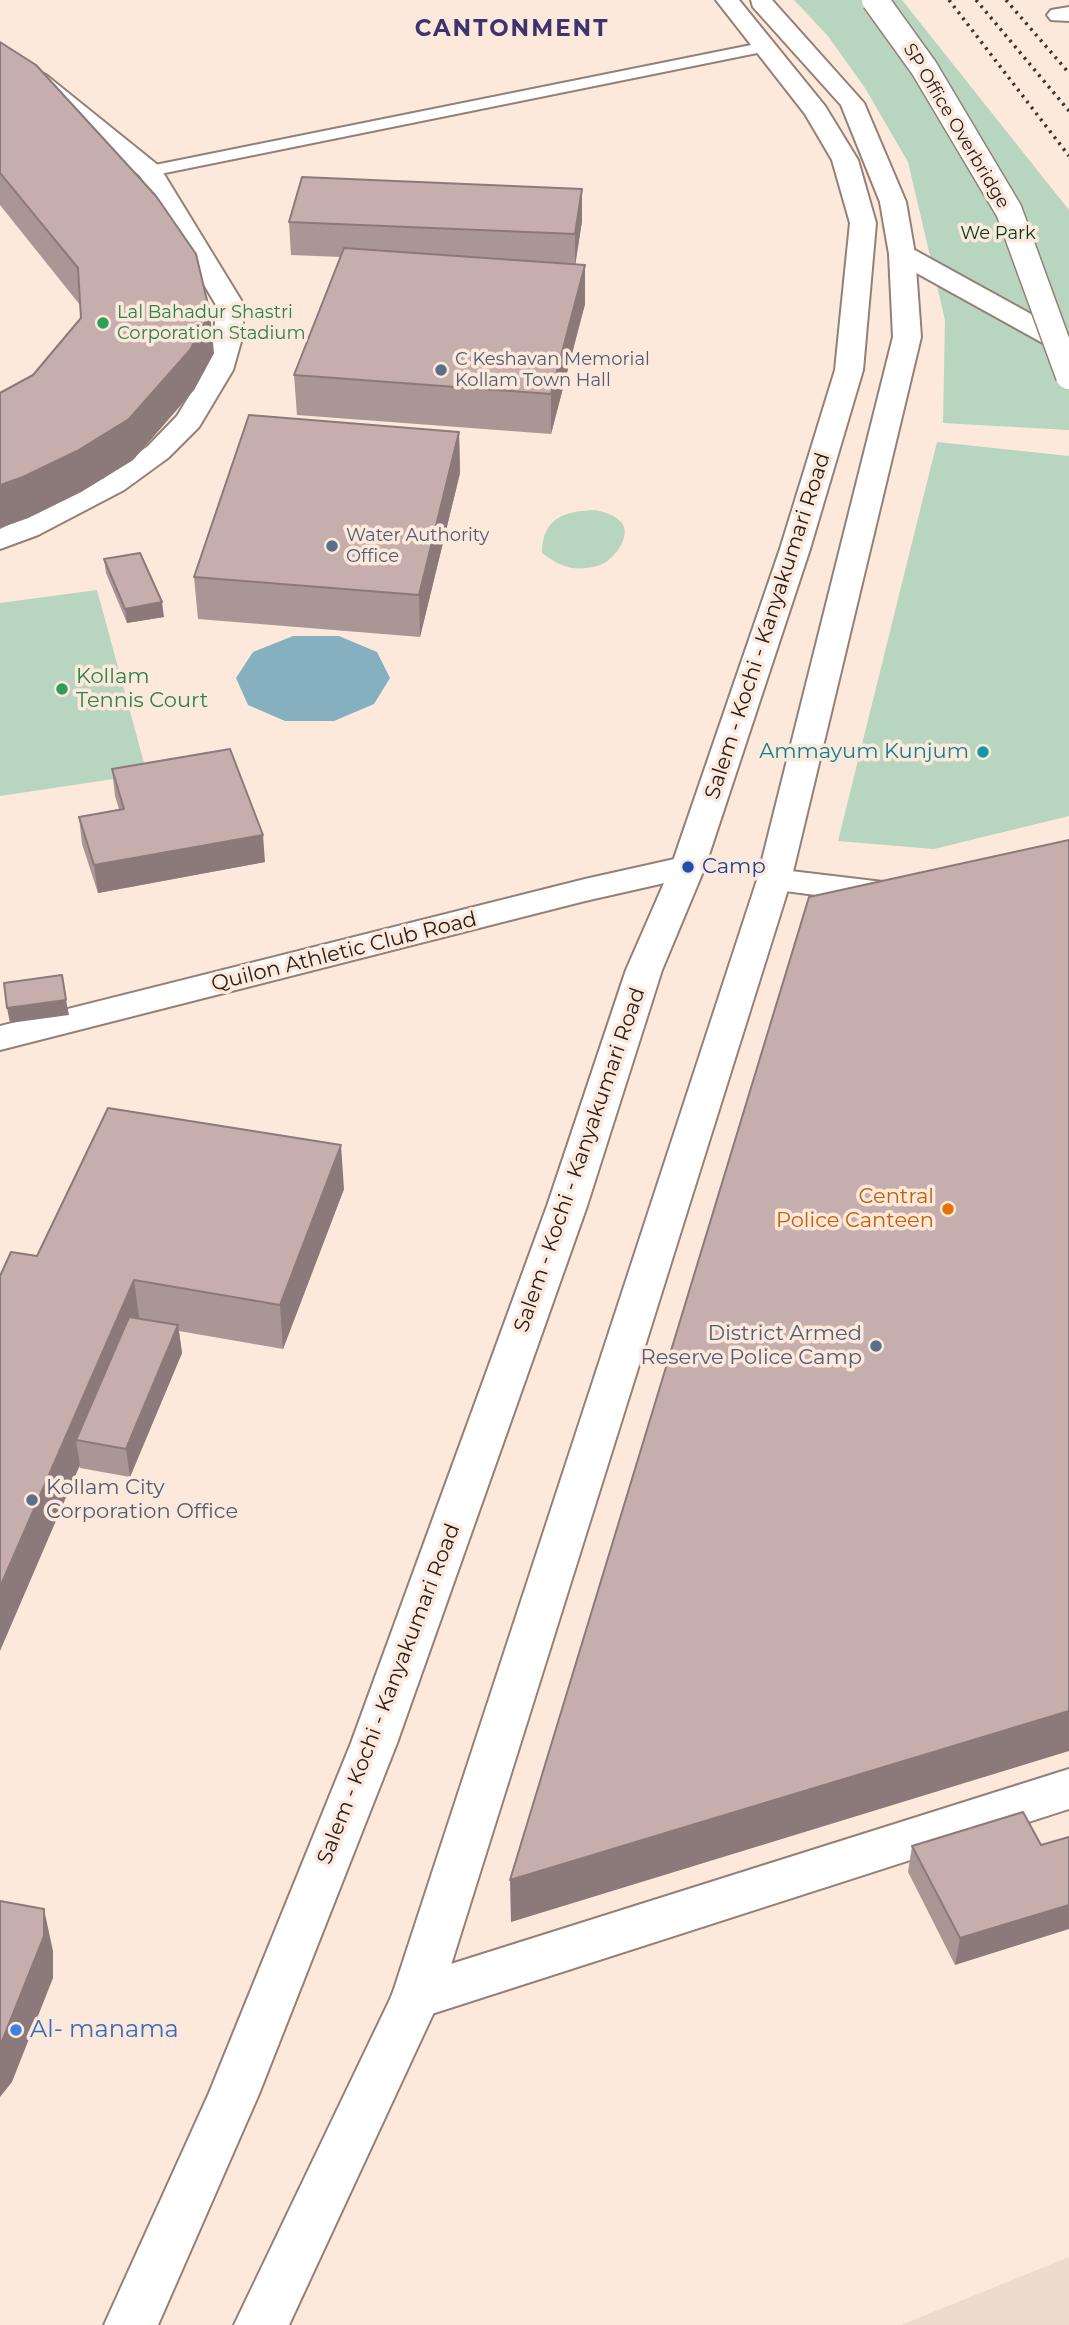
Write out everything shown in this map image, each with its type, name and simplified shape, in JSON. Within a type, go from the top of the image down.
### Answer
[{"type":"main road","name":"Salem - Kochi - Kanyakumari Road","points":[[131,2325],[234,2094],[374,1743],[567,1206],[644,970],[688,867],[796,549],[849,370],[863,223],[845,160],[816,111],[727,0]]},
{"type":"main road","points":[[261,2325],[416,1997],[774,880],[907,337],[902,254],[893,202],[852,103],[759,0]]},
{"type":"main road","name":"SP Office Overbridge","points":[[875,0],[925,68],[1009,211],[1069,376]]},
{"type":"main road","points":[[0,61],[38,80],[150,171],[230,305],[228,338],[219,370],[189,421],[158,452],[114,484],[0,540]]},
{"type":"main road","points":[[902,254],[1069,346]]},
{"type":"main road","name":"Quilon Athletic Club Road","points":[[0,1038],[688,867]]},
{"type":"main road","points":[[774,880],[912,896],[925,893]]},
{"type":"main road","points":[[416,1997],[1069,1790]]},
{"type":"lane","points":[[150,171],[766,47]]},
{"type":"shaded area","points":[[1069,2257],[1069,2325],[901,2325]]},
{"type":"green space","name":"We Park","points":[[794,0],[902,0],[1069,210],[1069,430],[943,423],[945,320],[908,162],[865,88],[828,36]]},
{"type":"green space","points":[[937,442],[1069,456],[1069,816],[934,849],[838,841]]},
{"type":"green space","points":[[595,510],[614,517],[624,526],[624,539],[611,558],[597,566],[575,568],[560,564],[542,553],[546,532],[557,519],[574,512]]},
{"type":"green space","name":"Kollam Tennis Court","points":[[97,590],[147,774],[0,796],[0,603]]},
{"type":"water","points":[[293,636],[339,636],[377,652],[390,678],[374,704],[334,721],[285,721],[248,705],[236,678],[253,652]]},
{"type":"building","name":"Lal Bahadur Shastri Corporation Stadium","points":[[0,42],[36,65],[156,196],[196,254],[210,313],[190,350],[129,419],[77,451],[0,485],[0,393],[33,375],[81,318],[78,268],[0,173]]},
{"type":"building","points":[[302,177],[582,189],[575,234],[289,222]]},
{"type":"building","name":"C Keshavan Memorial Kollam Town Hall","points":[[344,248],[585,265],[551,394],[294,375]]},
{"type":"building","name":"Water Authority Office","points":[[249,415],[459,432],[419,595],[194,577]]},
{"type":"building","points":[[140,553],[162,602],[125,609],[104,559]]},
{"type":"building","points":[[230,749],[263,835],[94,865],[79,817],[124,809],[112,769]]},
{"type":"building","name":"District Armed Reserve Police Camp","points":[[1069,840],[1069,1711],[510,1880],[809,897]]},
{"type":"building","points":[[62,975],[66,1000],[7,1008],[4,983]]},
{"type":"building","name":"Kollam City Corporation Office","points":[[108,1108],[341,1145],[280,1305],[134,1280],[0,1587],[0,1276],[11,1252],[37,1256]]},
{"type":"building","points":[[129,1317],[178,1325],[126,1449],[76,1440]]},
{"type":"building","points":[[1023,1812],[1041,1845],[1069,1837],[1069,1905],[960,1938],[912,1846]]},
{"type":"building","points":[[0,1901],[44,1909],[44,1936],[0,2044]]},
{"type":"railway","points":[[949,0],[1069,156]]},
{"type":"railway","points":[[976,0],[1069,111]]},
{"type":"railway","points":[[1006,0],[1069,73]]},
{"type":"place","name":"Lal Bahadur Shastri Corporation Stadium","points":[[103,323]]},
{"type":"place","name":"C Keshavan Memorial Kollam Town Hall","points":[[441,370]]},
{"type":"place","name":"Water Authority Office","points":[[332,546]]},
{"type":"place","name":"Kollam Tennis Court","points":[[62,689]]},
{"type":"place","name":"Ammayum Kunjum","points":[[983,752]]},
{"type":"place","name":"Camp","points":[[688,867]]},
{"type":"place","name":"Central Police Canteen","points":[[948,1209]]},
{"type":"place","name":"District Armed Reserve Police Camp","points":[[876,1346]]},
{"type":"place","name":"Kollam City Corporation Office","points":[[32,1500]]},
{"type":"place","name":"Al- manama","points":[[16,2030]]},
{"type":"district","name":"CANTONMENT","points":[[512,29]]}]
